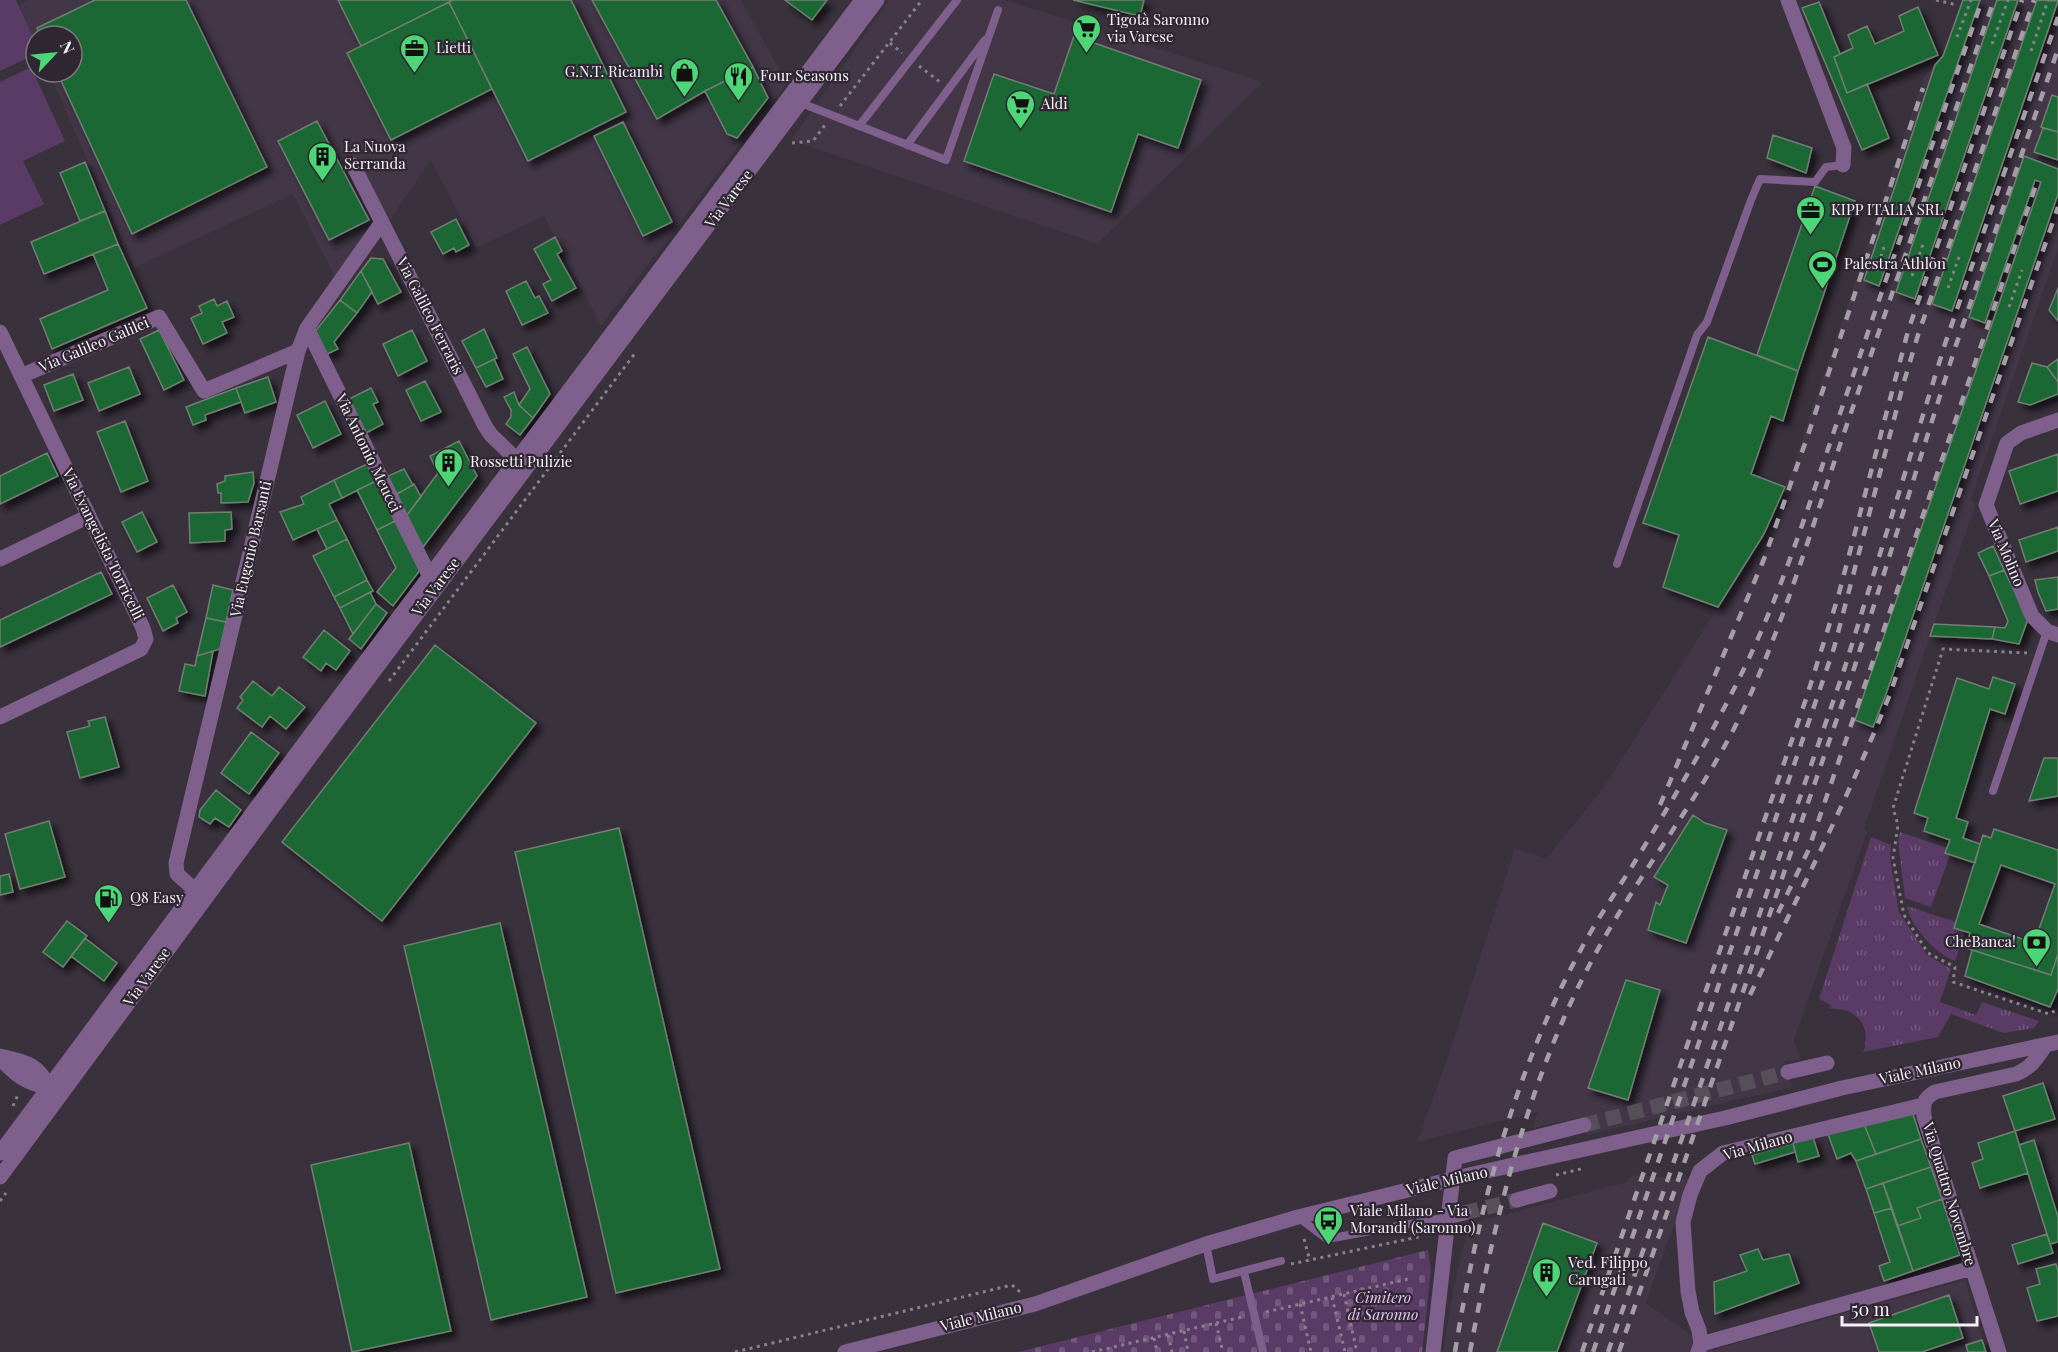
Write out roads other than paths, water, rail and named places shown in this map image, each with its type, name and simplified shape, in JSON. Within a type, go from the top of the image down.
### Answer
[{"type":"street","name":"Via Varese","points":[[0,1153],[862,0]]},
{"type":"street","name":"Via Varese","points":[[6,1181],[309,757],[877,0]]},
{"type":"street","points":[[1788,0],[1844,148],[1843,165]]},
{"type":"street","name":"Via Galileo Ferraris","points":[[353,165],[485,426],[517,460]]},
{"type":"street","name":"Via Eugenio Barsanti","points":[[195,890],[177,874],[176,863],[298,351],[307,328],[382,222]]},
{"type":"street","name":"Via Galileo Galilei","points":[[21,376],[159,317],[204,391],[298,351]]},
{"type":"street","name":"Via Antonio Meucci","points":[[307,328],[429,577]]},
{"type":"street","name":"Via Evangelista Torricelli","points":[[0,332],[143,628],[146,639],[141,649],[0,717]]},
{"type":"street","name":"Via Molino","points":[[2053,633],[2032,616],[1986,505],[2007,443],[2020,433],[2058,420]]},
{"type":"street","points":[[0,560],[89,516]]},
{"type":"street","name":"Via Quattro Novembre","points":[[2000,1352],[1924,1117],[1923,1105],[1926,1098],[1935,1092],[2025,1070],[2052,1043]]},
{"type":"street","name":"Viale Milano","points":[[844,1352],[1035,1304],[1206,1244],[1298,1217],[1883,1079],[2052,1043]]},
{"type":"street","points":[[0,1057],[31,1065],[42,1074],[50,1088]]},
{"type":"street","points":[[1788,1072],[1827,1063]]},
{"type":"street","name":"Via Milano","points":[[1700,1348],[1699,1329],[1692,1312],[1688,1291],[1683,1222],[1700,1171],[1723,1154],[1923,1105]]},
{"type":"street","points":[[1433,1352],[1455,1158],[1584,1125]]},
{"type":"street","points":[[1517,1200],[1550,1191]]},
{"type":"street","points":[[1448,1217],[1464,1213]]},
{"type":"street","points":[[1700,1348],[1972,1268]]},
{"type":"lane","points":[[859,126],[957,0]]},
{"type":"lane","points":[[801,103],[946,160],[998,10]]},
{"type":"lane","points":[[907,145],[990,34]]},
{"type":"lane","points":[[1617,564],[1697,335],[1707,322],[1750,200],[1760,179],[1815,182],[1826,167],[1843,165]]},
{"type":"lane","points":[[1994,791],[2040,653],[2053,633]]},
{"type":"lane","points":[[1298,1217],[1327,1239],[1448,1217]]},
{"type":"lane","points":[[1206,1244],[1213,1279],[1281,1261]]},
{"type":"lane","points":[[1244,1272],[1263,1352]]},
{"type":"tunnel","points":[[1584,1125],[1788,1072]]},
{"type":"tunnel","points":[[1464,1213],[1517,1200]]},
{"type":"railway","points":[[1455,1352],[1486,1199],[1500,1148],[1534,1049],[1585,942],[1701,750],[1730,697],[1769,614],[1803,524],[1982,0]]},
{"type":"railway","points":[[1470,1352],[1502,1202],[1531,1103],[1549,1054],[1569,1007],[1610,928],[1696,795],[1735,727],[1752,691],[1789,597],[1994,0]]},
{"type":"railway","points":[[1582,1352],[1806,699],[1838,597],[1908,331],[2022,0]]},
{"type":"railway","points":[[1593,1352],[1834,648],[1918,335],[2034,0]]},
{"type":"railway","points":[[1608,1352],[1844,670],[1945,344],[2058,17]]},
{"type":"railway","points":[[1619,1352],[1852,675],[1955,348],[2058,49]]},
{"type":"railway","points":[[1660,805],[1764,559],[1808,435],[1923,88]]},
{"type":"railway","points":[[1778,913],[1808,851],[2036,185]]},
{"type":"railway","points":[[1750,995],[1840,808],[1890,694],[2058,207]]},
{"type":"place","name":"Tigotà Saronno via Varese","points":[[1086,54]]},
{"type":"place","name":"Lietti","points":[[415,74]]},
{"type":"place","name":"G.N.T. Ricambi","points":[[684,98]]},
{"type":"place","name":"Four Seasons","points":[[739,102]]},
{"type":"place","name":"Aldi","points":[[1020,130]]},
{"type":"place","name":"La Nuova Serranda","points":[[323,182]]},
{"type":"place","name":"KIPP ITALIA SRL","points":[[1810,236]]},
{"type":"place","name":"Palestra Athlon","points":[[1823,290]]},
{"type":"place","name":"Rossetti Pulizie","points":[[449,488]]},
{"type":"place","name":"Q8 Easy","points":[[109,924]]},
{"type":"place","name":"CheBanca!","points":[[2037,968]]},
{"type":"place","name":"Viale Milano - Via Morandi (Saronno)","points":[[1329,1246]]},
{"type":"place","name":"Ved. Filippo Carugati","points":[[1547,1298]]},
{"type":"park label","name":"Cimitero di Saronno","points":[[1383,1306]]}]
